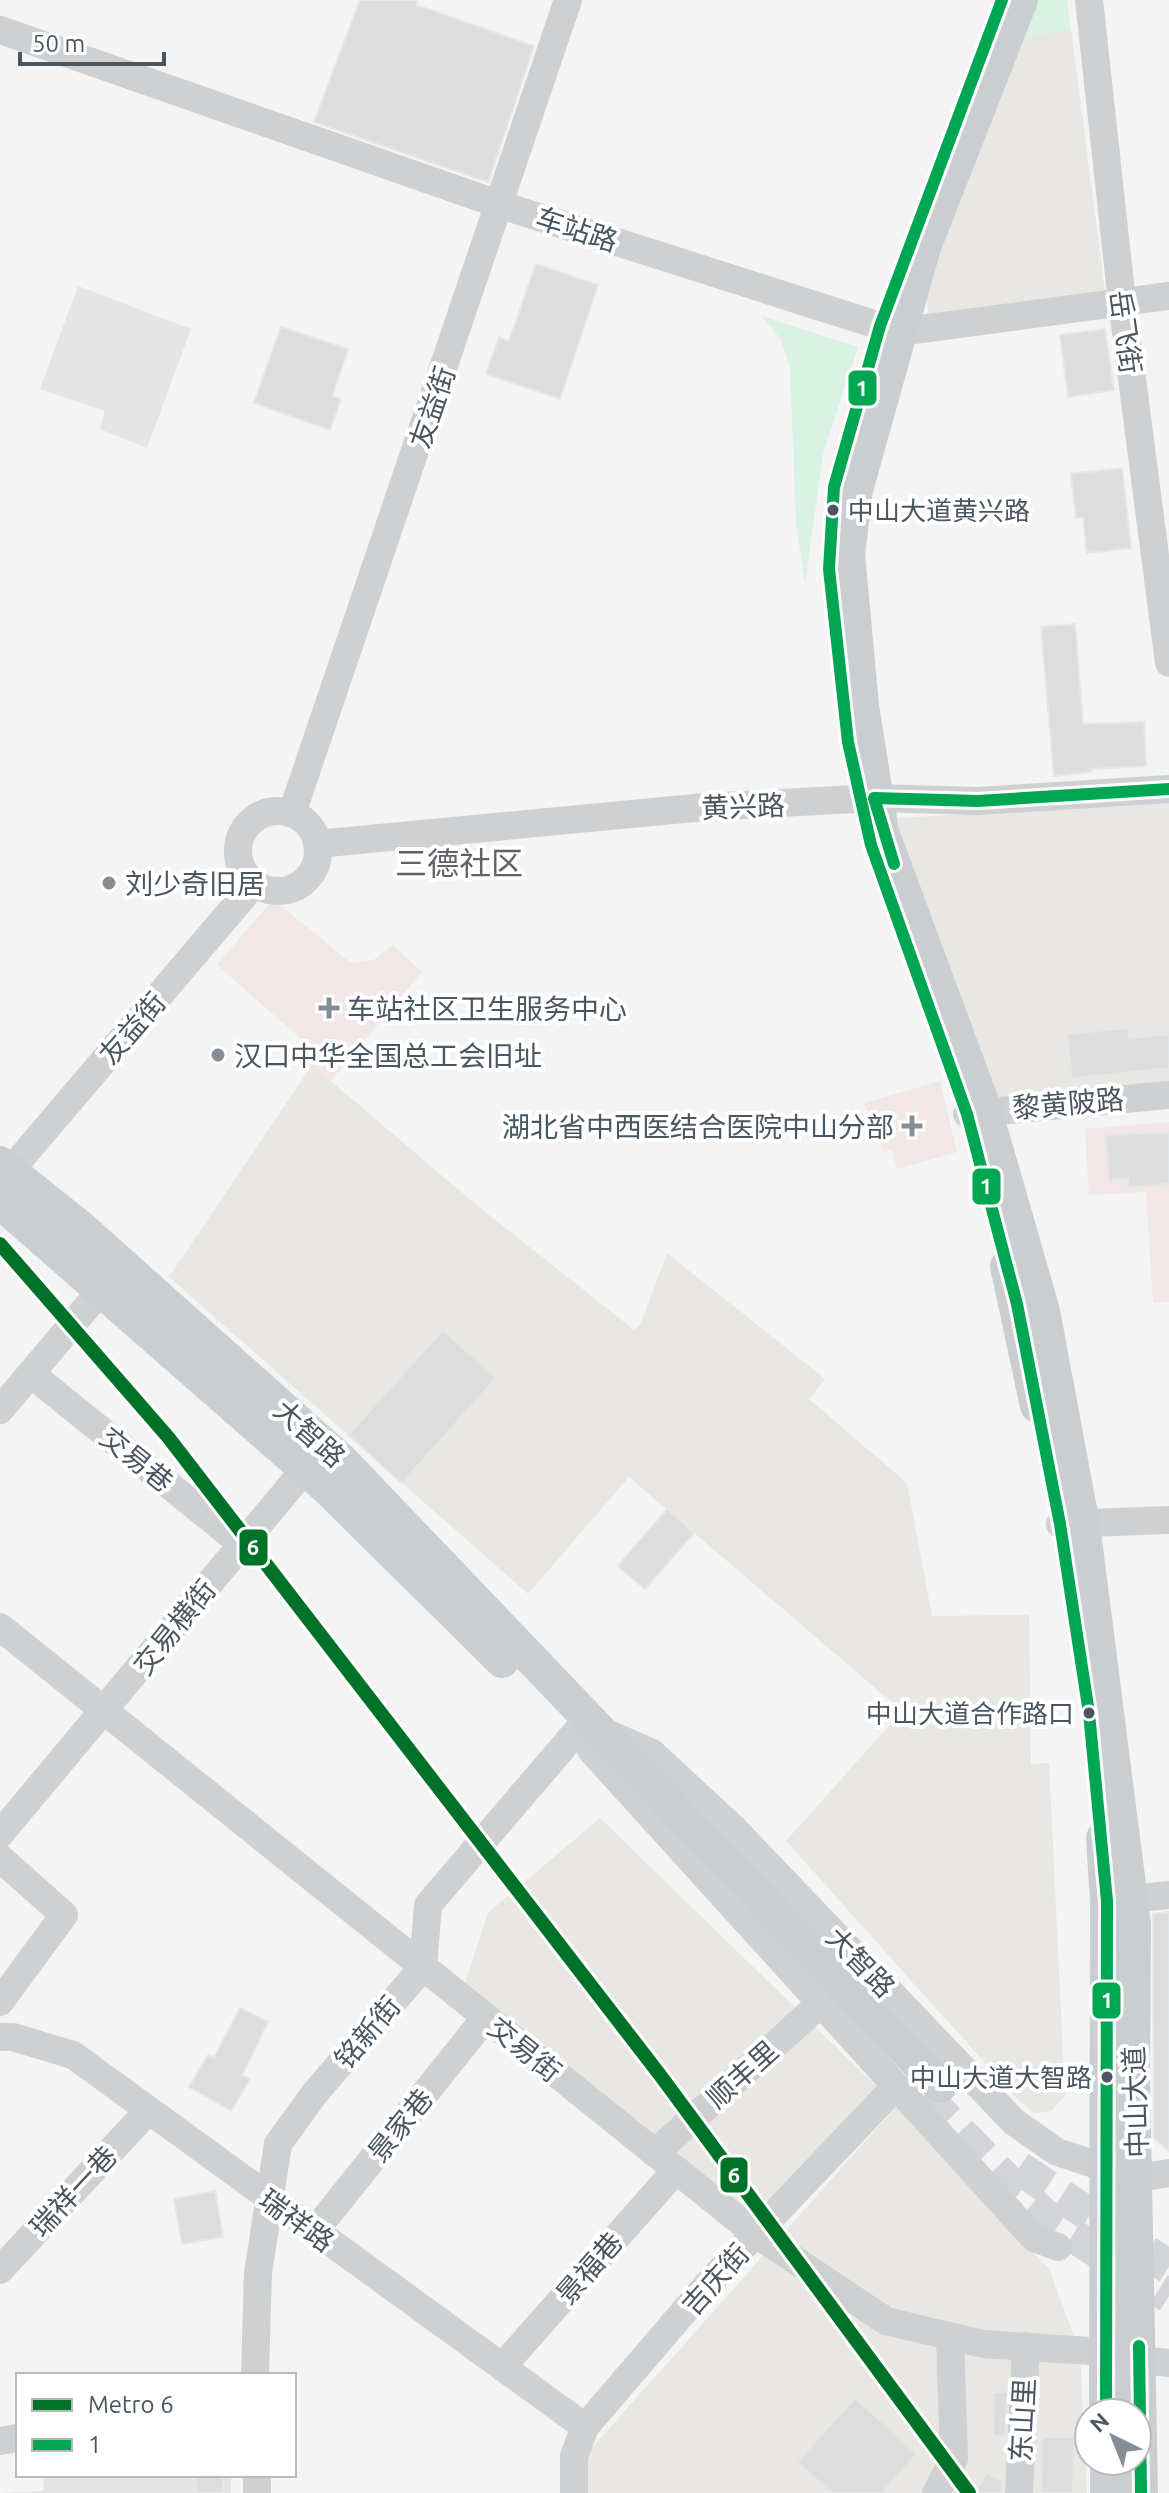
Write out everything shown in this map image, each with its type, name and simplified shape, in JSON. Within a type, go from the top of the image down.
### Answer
[{"type":"main road","name":"中山大道","points":[[1002,0],[834,487],[829,569],[848,742],[867,800],[871,845],[976,1112],[1017,1304],[1071,1524],[1089,1713],[1120,1899],[1154,2362],[1141,2493]]},
{"type":"main road","name":"中山大道","points":[[890,329],[1021,0]]},
{"type":"main road","name":"大智路","points":[[3,1179],[102,1289],[305,1469],[750,1884],[920,2089]]},
{"type":"main road","name":"大智路","points":[[3,1179],[80,1227],[342,1461],[825,1999],[920,2089]]},
{"type":"main road","name":"中山大道","points":[[1106,2397],[1105,2352],[1138,2173]]},
{"type":"street","name":"友益街","points":[[292,813],[501,205],[568,0]]},
{"type":"street","name":"岳飞街","points":[[1089,0],[1122,302],[1169,663]]},
{"type":"street","name":"车站路","points":[[0,30],[501,205],[890,329],[1169,296]]},
{"type":"street","name":"黄兴路","points":[[317,844],[705,807],[867,800],[978,801],[1169,789]]},
{"type":"street","points":[[264,813],[292,813],[304,820],[317,844],[314,869],[294,888],[267,890],[254,884],[242,870],[237,857],[244,830],[264,813]]},
{"type":"street","name":"友益街","points":[[3,1179],[254,884]]},
{"type":"street","name":"黎黄陂路","points":[[976,1112],[1169,1095]]},
{"type":"street","points":[[0,1410],[102,1289]]},
{"type":"street","name":"交易巷","points":[[31,1374],[242,1544]]},
{"type":"street","name":"交易横街","points":[[0,1834],[305,1469]]},
{"type":"street","points":[[1071,1524],[1169,1520]]},
{"type":"street","name":"交易街","points":[[0,1627],[756,2234],[886,2321],[983,2344],[1105,2352],[1154,2362]]},
{"type":"street","points":[[423,1967],[428,1905],[588,1736]]},
{"type":"street","name":"大智路","points":[[588,1736],[652,1753],[733,1828],[1014,2122],[1057,2152],[1138,2173]]},
{"type":"street","points":[[0,1858],[64,1915],[0,2002]]},
{"type":"street","points":[[1120,1899],[1169,1895]]},
{"type":"street","name":"铭新街","points":[[255,2373],[258,2273],[278,2144],[315,2093],[423,1967]]},
{"type":"street","name":"顺丰里","points":[[665,2161],[825,1999]]},
{"type":"street","name":"景家巷","points":[[314,2232],[486,2017]]},
{"type":"street","name":"瑞祥路","points":[[0,2037],[13,2037],[73,2055],[147,2112],[585,2427]]},
{"type":"street","name":"大智路","points":[[920,2089],[1034,2238],[1058,2247]]},
{"type":"street","name":"吉庆街","points":[[574,2493],[574,2456],[585,2427],[756,2234],[920,2089]]},
{"type":"street","name":"瑞祥一巷","points":[[0,2270],[147,2112]]},
{"type":"street","name":"景福巷","points":[[502,2367],[665,2161]]},
{"type":"street","points":[[936,2493],[954,2459],[950,2337]]},
{"type":"street","name":"东山里","points":[[1019,2493],[1026,2346]]},
{"type":"shaded area","points":[[1071,29],[1105,291],[928,318],[925,257],[1021,38]]},
{"type":"shaded area","points":[[78,286],[191,329],[147,448],[100,429],[105,411],[40,389]]},
{"type":"shaded area","points":[[1169,802],[1169,1085],[997,1101],[882,819]]},
{"type":"shaded area","name":"车站社区卫生服务中心","points":[[273,899],[351,963],[373,960],[393,945],[422,972],[330,1082],[300,1055],[307,1044],[217,965]]},
{"type":"shaded area","points":[[312,1065],[473,1202],[634,1330],[641,1323],[667,1253],[825,1379],[809,1399],[907,1483],[932,1616],[1029,1615],[1031,1764],[1049,1763],[1065,2096],[1052,2110],[1036,2114],[1020,2102],[786,1841],[902,1711],[629,1477],[528,1594],[169,1277]]},
{"type":"shaded area","name":"湖北省中西医结合医院中山分部","points":[[940,1081],[957,1152],[897,1169],[892,1150],[883,1152],[864,1103]]},
{"type":"shaded area","points":[[1169,1122],[1169,1302],[1153,1303],[1146,1192],[1089,1195],[1085,1129]]},
{"type":"shaded area","points":[[600,1818],[877,2087],[753,2217],[465,1983],[488,1913]]},
{"type":"shaded area","points":[[896,2107],[1049,2269],[1080,2352],[1082,2397],[1073,2397],[1073,2477],[1086,2477],[1087,2493],[580,2493],[580,2461]]},
{"type":"shaded area","points":[[44,2477],[231,2477],[231,2493],[0,2493],[43,2491]]},
{"type":"green space","points":[[1035,0],[1067,0],[1071,29],[1021,38]]},
{"type":"green space","points":[[761,316],[858,347],[823,454],[805,584],[796,524],[790,367],[780,338]]},
{"type":"building","points":[[360,0],[418,0],[416,5],[534,46],[488,182],[314,122]]},
{"type":"building","points":[[536,264],[598,285],[560,399],[486,374],[499,337],[509,341]]},
{"type":"building","points":[[281,327],[348,349],[332,396],[341,399],[330,430],[254,403]]},
{"type":"building","points":[[1105,329],[1114,390],[1068,397],[1060,335]]},
{"type":"building","points":[[1122,468],[1131,548],[1087,553],[1083,518],[1076,518],[1071,474]]},
{"type":"building","points":[[1075,624],[1083,724],[1144,722],[1146,766],[1091,769],[1092,772],[1054,776],[1041,627]]},
{"type":"building","points":[[1128,1028],[1129,1039],[1169,1034],[1169,1068],[1072,1078],[1067,1034]]},
{"type":"building","points":[[1169,1132],[1169,1184],[1128,1187],[1128,1179],[1109,1180],[1106,1136]]},
{"type":"building","points":[[443,1330],[496,1378],[402,1483],[348,1435]]},
{"type":"building","points":[[667,1509],[694,1533],[645,1589],[618,1566]]},
{"type":"building","points":[[1169,1912],[1169,2151],[1154,2138],[1153,1914]]},
{"type":"building","points":[[240,2008],[268,2022],[242,2075],[250,2079],[231,2111],[189,2087],[208,2055],[214,2058]]},
{"type":"building","points":[[215,2191],[223,2237],[182,2244],[174,2199]]},
{"type":"building","points":[[994,2392],[1007,2392],[1005,2436],[993,2436]]},
{"type":"building","points":[[855,2398],[917,2454],[882,2493],[832,2493],[797,2462]]},
{"type":"building","points":[[1042,2437],[1073,2437],[1073,2493],[1041,2493]]},
{"type":"building","points":[[987,2473],[1002,2482],[1002,2493],[974,2493]]},
{"type":"building","points":[[196,2477],[223,2477],[223,2493],[196,2493]]},
{"type":"tunnel","points":[[924,2096],[1019,2193],[1056,2225],[1169,2296]]},
{"type":"tunnel","points":[[1019,2168],[1169,2267]]},
{"type":"metro line","name":"6","points":[[0,1244],[168,1437],[660,2075],[969,2493]]},
{"type":"transit line","name":"1","points":[[1002,0],[880,326],[834,487],[829,569],[848,742],[871,845],[967,1114],[1017,1304],[1060,1524],[1089,1713],[1107,1901],[1106,2397]]},
{"type":"transit line","name":"1","points":[[894,864],[874,798],[978,801],[1169,789]]},
{"type":"transit line","name":"1","points":[[1139,2346],[1141,2493]]},
{"type":"place","name":"中山大道黄兴路","points":[[833,510]]},
{"type":"place","name":"刘少奇旧居","points":[[109,883]]},
{"type":"place","name":"车站社区卫生服务中心","points":[[329,1008]]},
{"type":"place","name":"汉口中华全国总工会旧址","points":[[218,1055]]},
{"type":"place","name":"湖北省中西医结合医院中山分部","points":[[912,1126]]},
{"type":"place","name":"中山大道合作路口","points":[[1089,1713]]},
{"type":"place","name":"中山大道大智路","points":[[1107,2077]]},
{"type":"district","name":"三德社区","points":[[459,863]]}]
